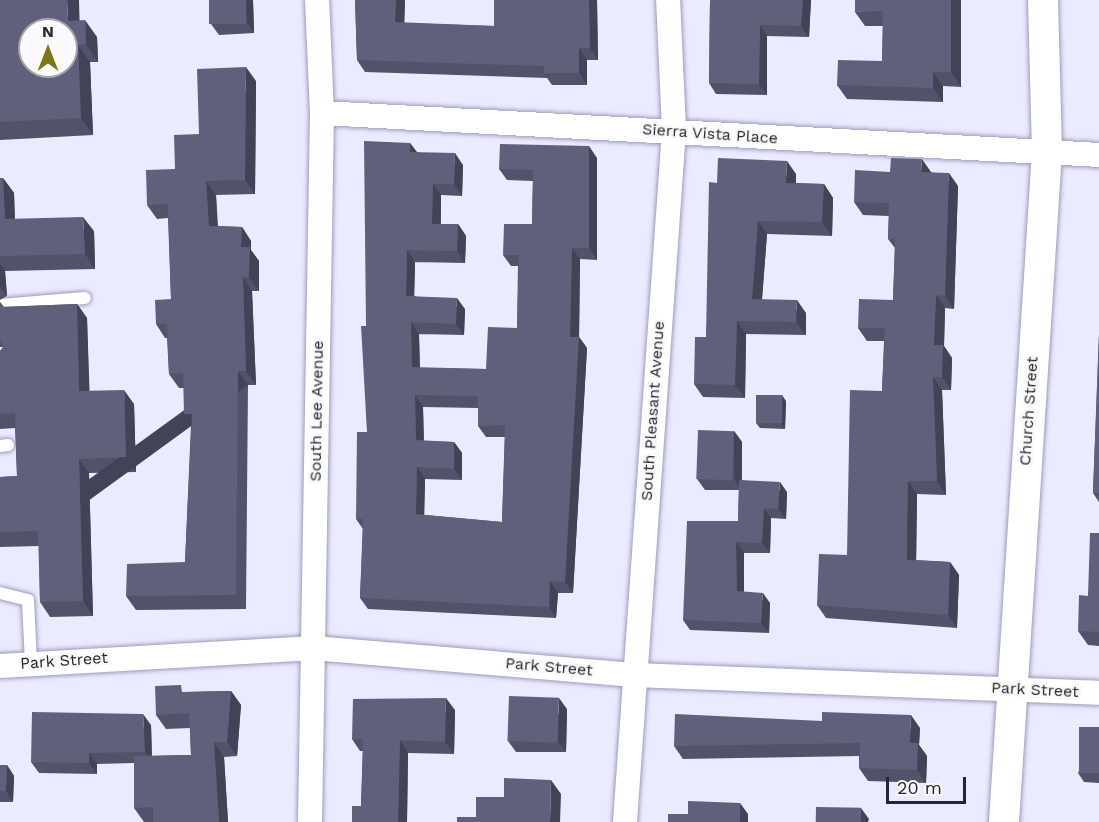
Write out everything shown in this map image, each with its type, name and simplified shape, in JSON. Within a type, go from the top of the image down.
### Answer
[{"type":"street","name":"South Lee Avenue","points":[[310,822],[322,113],[317,0]]},
{"type":"street","name":"South Pleasant Avenue","points":[[625,822],[674,130],[668,0]]},
{"type":"street","name":"Church Street","points":[[1004,822],[1047,152],[1043,0]]},
{"type":"street","name":"Sierra Vista Place","points":[[322,113],[674,130],[1099,155]]},
{"type":"street","name":"Park Street","points":[[0,666],[313,648],[634,675],[1099,693]]},
{"type":"lane","points":[[0,305],[85,298]]},
{"type":"lane","points":[[0,592],[28,600],[31,663]]},
{"type":"building","points":[[0,0],[67,0],[68,18],[18,18],[18,78],[78,78],[78,45],[81,118],[0,122]]},
{"type":"building","points":[[209,0],[246,0],[246,24],[209,24]]},
{"type":"building","points":[[355,0],[396,0],[395,22],[494,26],[494,0],[589,0],[590,48],[579,48],[579,73],[544,73],[544,66],[357,60]]},
{"type":"building","points":[[710,0],[803,0],[801,26],[760,25],[759,84],[709,83]]},
{"type":"building","points":[[855,0],[951,0],[951,72],[933,72],[933,88],[837,85],[838,60],[882,61],[883,11],[855,12]]},
{"type":"building","points":[[78,20],[85,20],[86,44],[78,45]]},
{"type":"building","points":[[246,67],[245,180],[206,181],[209,226],[242,227],[241,247],[250,247],[249,277],[243,277],[246,371],[238,371],[236,595],[126,596],[127,564],[185,562],[192,414],[184,414],[183,373],[169,374],[167,324],[156,324],[155,300],[171,299],[168,204],[147,205],[146,170],[175,169],[174,135],[199,134],[197,69]]},
{"type":"building","points":[[364,141],[410,143],[410,152],[455,153],[454,184],[433,184],[432,224],[458,224],[457,251],[407,250],[406,296],[457,298],[456,324],[411,322],[412,367],[486,369],[488,327],[517,328],[519,255],[503,255],[504,224],[532,224],[533,170],[499,169],[500,144],[589,146],[589,248],[572,248],[570,337],[579,337],[565,582],[550,581],[549,607],[360,598],[363,519],[356,519],[357,432],[367,432],[361,326],[366,326]],"holes":[[[415,395],[478,396],[478,426],[505,425],[502,522],[416,514],[417,467],[454,469],[454,442],[416,440]]]},
{"type":"building","points":[[718,158],[787,161],[786,183],[824,184],[822,222],[758,221],[752,299],[797,300],[796,322],[737,321],[735,385],[694,384],[695,337],[706,337],[709,182],[717,183]]},
{"type":"building","points":[[891,158],[922,159],[921,172],[949,173],[945,296],[936,295],[934,345],[943,345],[942,377],[933,377],[937,481],[908,481],[907,522],[907,560],[950,562],[948,615],[817,605],[819,554],[847,555],[850,390],[882,391],[885,328],[858,328],[859,299],[893,300],[895,239],[888,239],[889,203],[854,202],[855,170],[890,172]]},
{"type":"building","points":[[0,178],[3,178],[5,219],[83,217],[85,254],[0,256]]},
{"type":"building","points":[[77,304],[79,391],[124,390],[126,457],[79,459],[83,601],[40,602],[38,531],[0,532],[0,477],[17,476],[15,413],[0,414],[0,351],[4,347],[0,341],[0,307]]},
{"type":"building","points":[[1099,334],[1099,493],[1093,493]]},
{"type":"building","points":[[756,395],[782,395],[782,423],[756,423]]},
{"type":"building","points":[[698,430],[734,431],[732,480],[696,479]]},
{"type":"building","points":[[739,480],[780,482],[778,509],[764,508],[762,543],[736,542],[737,591],[763,593],[761,623],[683,620],[687,521],[738,521]]},
{"type":"building","points":[[1090,533],[1099,533],[1099,632],[1078,631],[1079,595],[1088,596]]},
{"type":"building","points":[[181,685],[182,692],[231,691],[227,742],[214,742],[219,822],[153,822],[153,807],[134,808],[134,756],[191,755],[189,713],[156,715],[155,686]]},
{"type":"building","points":[[509,696],[559,698],[557,743],[507,741]]},
{"type":"building","points":[[446,698],[445,742],[400,740],[398,822],[352,822],[352,806],[361,806],[363,739],[352,739],[353,699]]},
{"type":"building","points":[[32,712],[143,714],[145,752],[89,753],[89,763],[31,762]]},
{"type":"building","points":[[822,712],[911,715],[910,743],[918,743],[917,770],[859,768],[860,743],[674,746],[675,714],[822,721]]},
{"type":"building","points":[[1079,727],[1099,727],[1099,773],[1079,773]]},
{"type":"building","points":[[0,765],[7,765],[6,791],[0,791]]},
{"type":"building","points":[[504,778],[551,780],[550,822],[457,822],[457,817],[476,817],[476,797],[504,797]]},
{"type":"building","points":[[688,801],[740,803],[740,822],[668,822],[668,814],[688,814]]},
{"type":"building","points":[[816,807],[861,808],[861,822],[816,822]]}]
